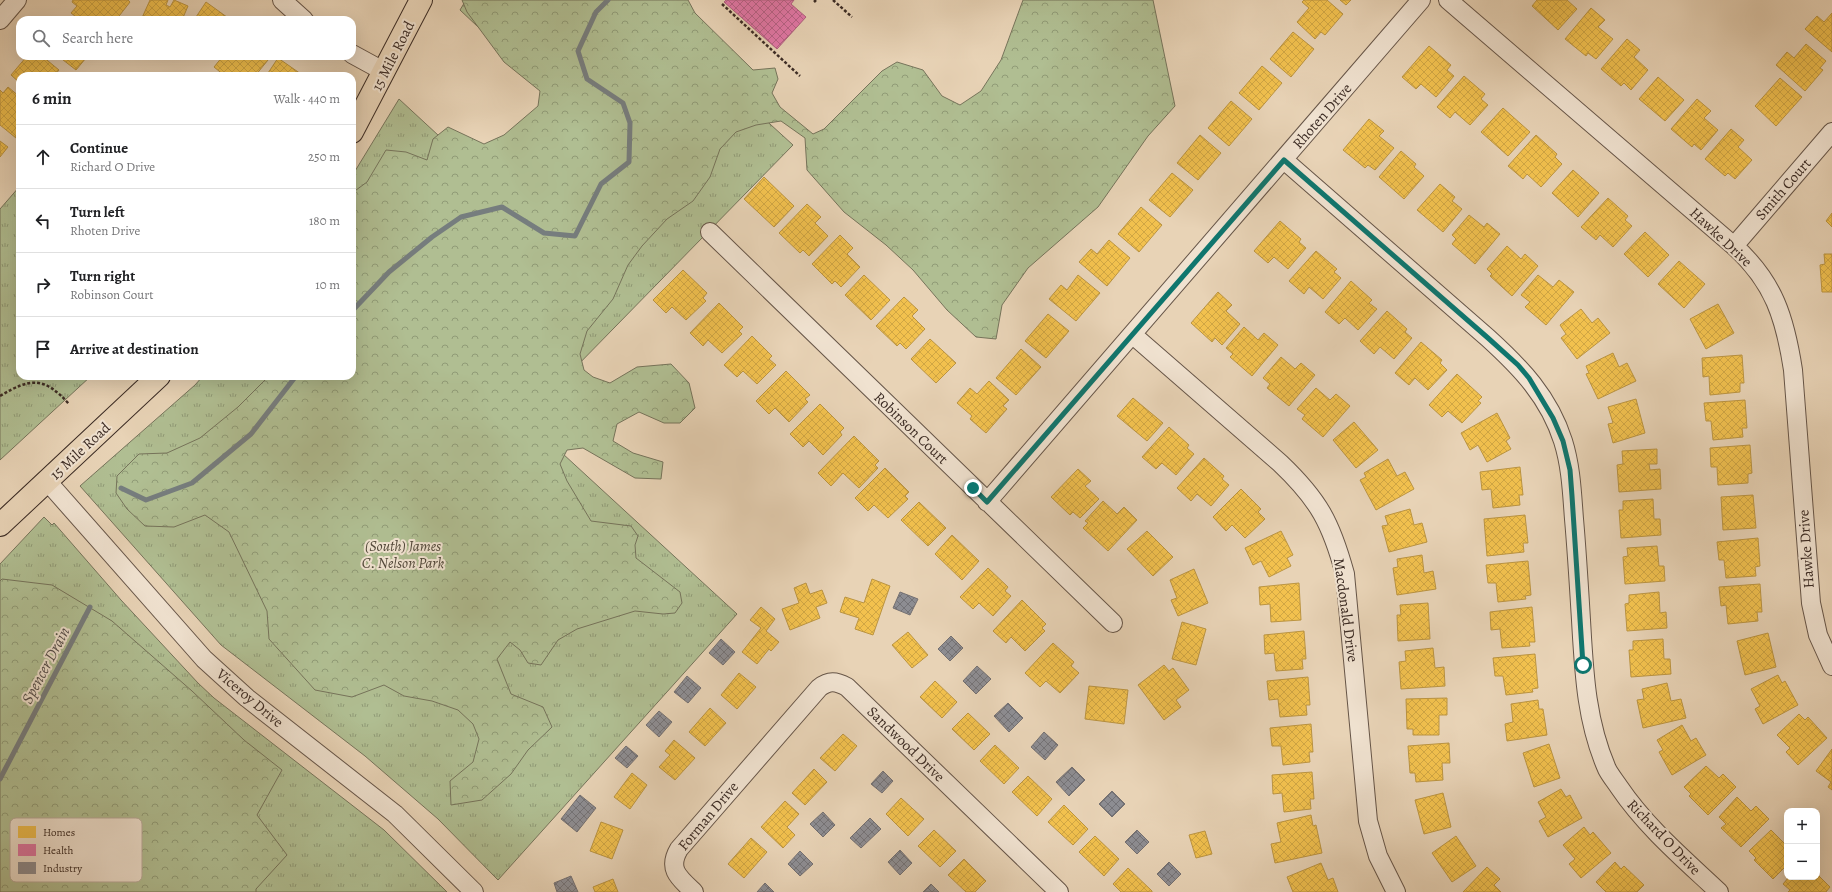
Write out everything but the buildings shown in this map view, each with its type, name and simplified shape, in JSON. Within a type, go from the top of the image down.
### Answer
[{"type":"main road","name":"15 Mile Road","points":[[356,125],[385,72],[421,0]]},
{"type":"main road","name":"15 Mile Road","points":[[0,525],[155,380]]},
{"type":"street","points":[[0,20],[17,0]]},
{"type":"street","points":[[282,0],[300,16]]},
{"type":"street","name":"Rhoten Drive","points":[[987,502],[1133,335],[1421,0]]},
{"type":"street","name":"Hawke Drive","points":[[1448,0],[1734,246],[1749,260],[1767,285],[1778,308],[1788,338],[1793,370],[1811,603],[1818,635],[1832,666]]},
{"type":"street","points":[[356,56],[385,72]]},
{"type":"street","name":"Smith Court","points":[[1734,246],[1832,132]]},
{"type":"street","name":"Richard O Drive","points":[[1284,160],[1518,365],[1539,393],[1553,418],[1563,441],[1570,470],[1583,665],[1594,737],[1608,770],[1630,804],[1719,892]]},
{"type":"street","name":"Robinson Court","points":[[710,232],[1113,624]]},
{"type":"street","name":"Macdonald Drive","points":[[1133,335],[1298,480],[1316,503],[1328,522],[1336,542],[1345,574],[1368,822],[1378,856],[1396,892]]},
{"type":"street","name":"Viceroy Drive","points":[[47,481],[204,659],[247,698],[395,814],[474,892]]},
{"type":"street","name":"Sandwood Drive","points":[[754,762],[819,688],[825,683],[839,682],[847,687],[1058,892]]},
{"type":"street","name":"Forman Drive","points":[[694,892],[675,872],[673,864],[674,856],[754,762]]},
{"type":"path","points":[[833,0],[852,17]]},
{"type":"path","points":[[722,4],[800,76]]},
{"type":"path","points":[[0,396],[16,386],[39,382],[50,386],[69,404]]},
{"type":"green space","name":"(South) James C. Nelson Park","points":[[462,0],[688,0],[695,13],[753,70],[775,68],[778,79],[772,93],[780,107],[813,134],[824,129],[882,71],[897,62],[923,70],[942,96],[960,105],[981,91],[1001,60],[1023,0],[1153,0],[1175,106],[1148,136],[1098,207],[1028,268],[1002,305],[996,339],[976,337],[947,310],[913,270],[886,245],[844,212],[807,170],[805,138],[781,121],[756,125],[736,132],[720,149],[710,177],[693,201],[667,219],[642,246],[628,265],[613,299],[587,331],[580,354],[584,370],[593,377],[610,383],[637,367],[671,364],[689,383],[695,408],[680,423],[664,423],[639,412],[617,424],[613,441],[633,453],[663,462],[661,479],[635,478],[583,448],[567,450],[560,464],[567,481],[591,521],[631,526],[638,536],[635,545],[636,558],[680,592],[682,603],[675,613],[663,614],[635,611],[577,629],[558,640],[541,665],[528,663],[520,650],[510,642],[497,659],[511,694],[543,707],[552,727],[528,750],[511,774],[482,800],[451,805],[450,781],[473,762],[479,739],[473,724],[458,710],[432,701],[404,696],[384,685],[352,697],[315,690],[269,639],[267,611],[229,532],[205,515],[174,527],[145,526],[127,509],[116,493],[117,476],[139,454],[167,453],[200,438],[238,407],[265,380],[356,380],[356,190],[367,182],[386,150],[406,152],[427,160],[433,139],[448,127],[484,144],[504,135],[538,106],[540,91],[504,62],[467,12]]},
{"type":"green space","name":"(South) James C. Nelson Park","points":[[466,0],[634,0],[793,145],[525,419],[737,614],[498,880],[438,819],[365,756],[221,645],[80,486],[199,380],[356,380],[356,169],[399,99],[544,233],[612,153],[460,10]]},
{"type":"green space","points":[[16,191],[16,380],[87,380],[0,460],[0,209]]},
{"type":"green space","points":[[44,517],[52,525],[54,523],[121,600],[198,683],[214,698],[384,830],[447,892],[0,892],[0,564]]},
{"type":"green space","points":[[2,579],[52,585],[112,621],[192,691],[244,740],[282,770],[257,815],[287,855],[256,889],[256,892],[0,892],[0,581]]},
{"type":"waterway","points":[[356,307],[389,272],[432,237],[461,217],[502,207],[544,233],[575,236],[601,184],[629,162],[630,123],[623,103],[587,79],[578,51],[596,12],[608,0]]},
{"type":"waterway","points":[[121,488],[146,500],[192,483],[251,434],[293,380]]},
{"type":"waterway","name":"Spencer Drain","points":[[0,779],[90,607]]},
{"type":"route","points":[[973,488],[987,502],[1284,160],[1518,365],[1539,393],[1553,418],[1563,441],[1570,470],[1583,665]]}]
